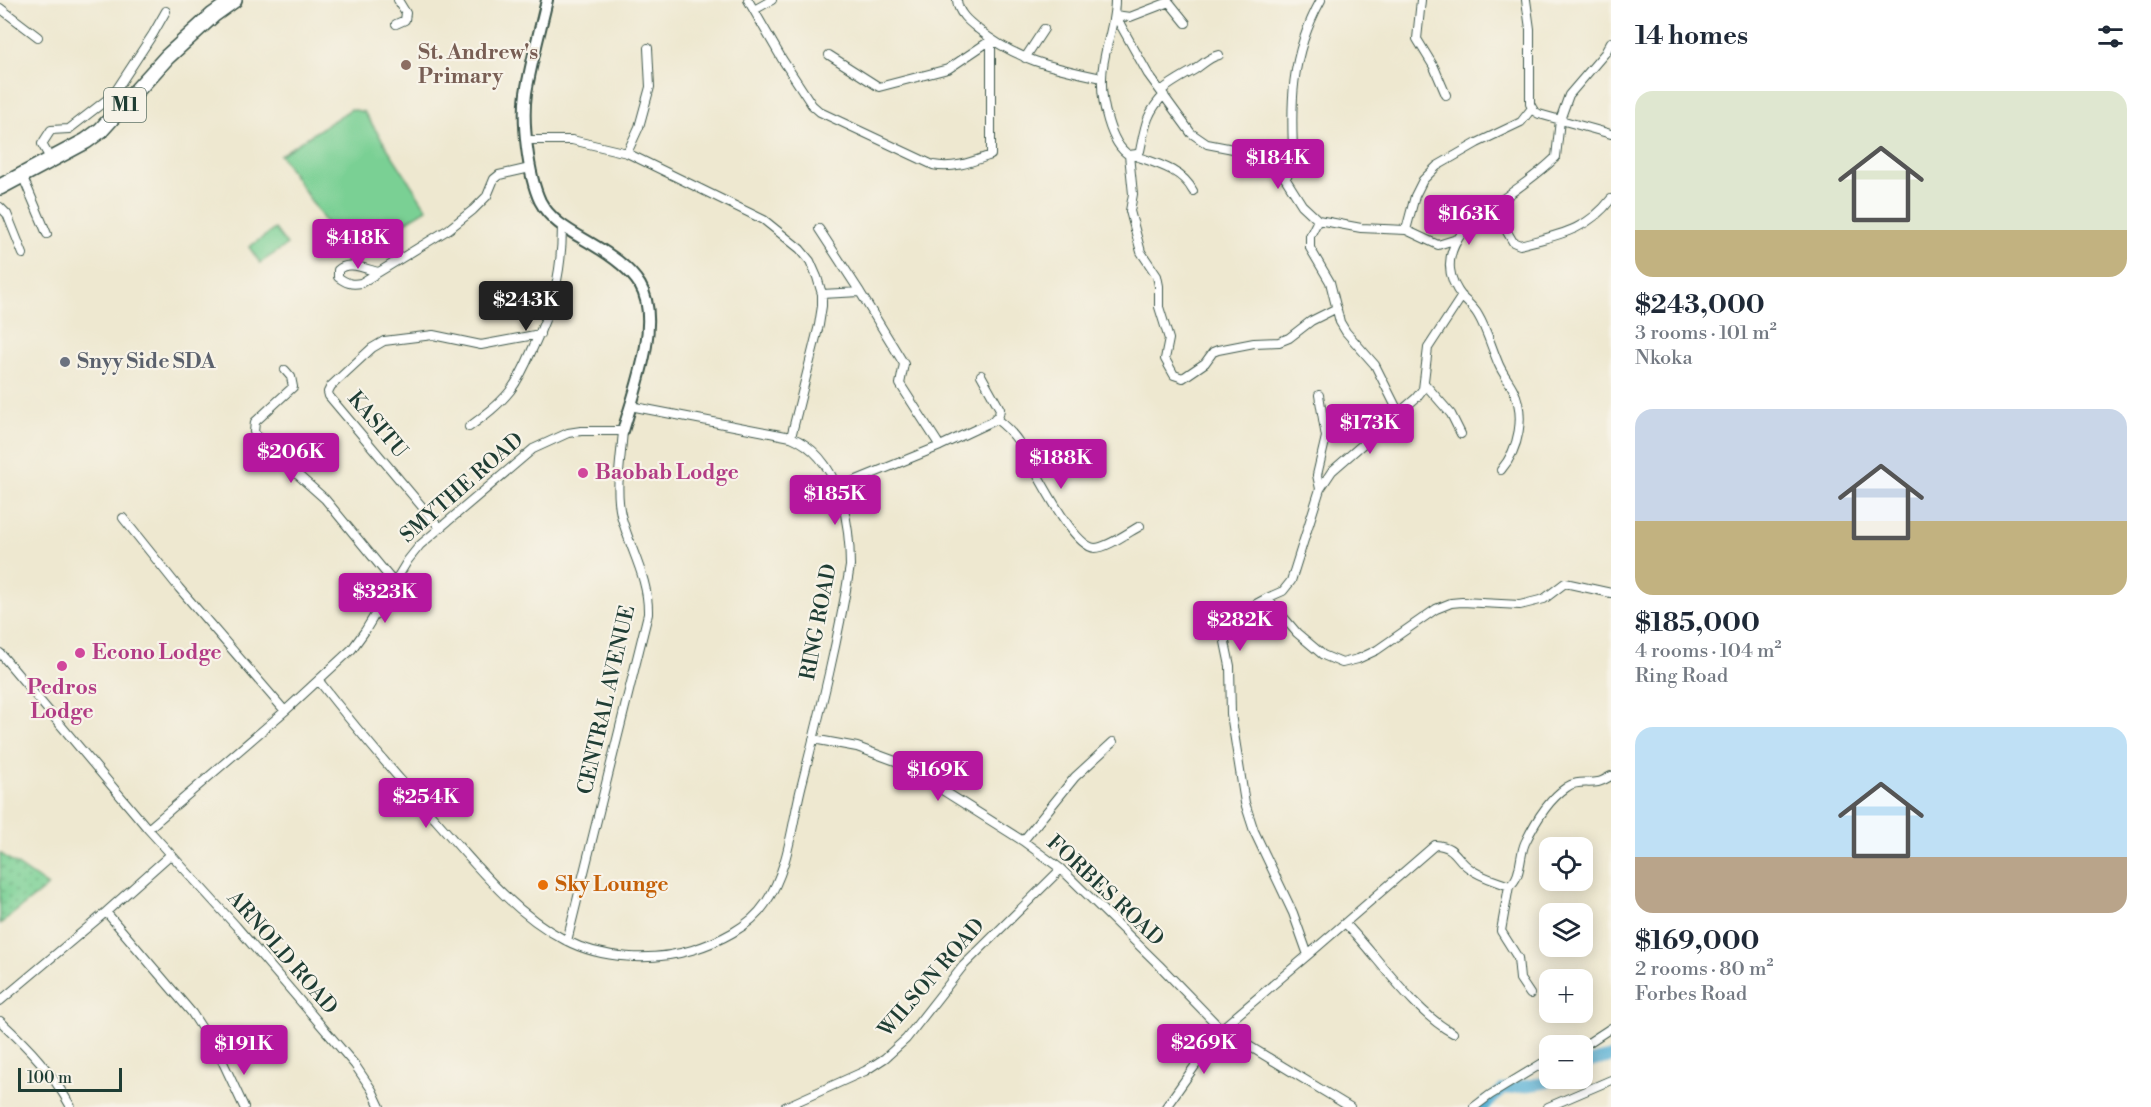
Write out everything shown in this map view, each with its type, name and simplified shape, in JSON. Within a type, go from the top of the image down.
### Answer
[{"type":"highway","name":"M1","points":[[0,187],[87,141],[101,130],[167,57],[213,15],[234,0]]},
{"type":"street","points":[[396,24],[405,20],[406,13],[398,0]]},
{"type":"street","points":[[547,0],[525,96],[530,168],[541,201],[562,226],[613,258],[637,281],[644,294],[648,314],[646,343],[623,431]]},
{"type":"street","points":[[748,0],[812,105],[820,112],[933,165],[960,165],[991,155],[991,40]]},
{"type":"street","points":[[754,10],[772,0]]},
{"type":"street","points":[[957,0],[965,19],[991,40],[1046,66],[1102,78]]},
{"type":"street","points":[[1114,0],[1115,15],[1102,78],[1109,126],[1118,146],[1131,155],[1176,171],[1188,182],[1193,191]]},
{"type":"street","points":[[1285,178],[1294,167],[1292,97],[1302,39],[1321,0]]},
{"type":"street","points":[[1421,0],[1417,39],[1434,67],[1446,95]]},
{"type":"street","points":[[1526,0],[1530,29],[1530,104],[1532,108],[1539,114],[1611,134]]},
{"type":"street","points":[[1115,15],[1130,17],[1169,2],[1186,24]]},
{"type":"street","points":[[0,8],[38,37]]},
{"type":"street","points":[[51,160],[42,144],[51,130],[69,129],[113,95],[166,11]]},
{"type":"street","points":[[1115,15],[1148,74],[1191,133],[1200,141],[1233,149],[1263,160],[1285,178],[1302,206],[1318,220],[1361,228],[1406,230],[1438,245],[1457,239]]},
{"type":"street","points":[[1025,58],[1044,29]]},
{"type":"street","points":[[829,56],[879,87],[948,69],[991,40]]},
{"type":"street","points":[[1501,470],[1516,449],[1518,404],[1513,389],[1500,368],[1479,316],[1452,281],[1448,269],[1449,258],[1457,239],[1492,206],[1556,157],[1560,120],[1569,95],[1605,53],[1611,42]]},
{"type":"street","points":[[627,153],[639,127],[650,87],[648,48]]},
{"type":"street","points":[[1131,155],[1140,151],[1147,117],[1162,93],[1177,78],[1219,55]]},
{"type":"street","points":[[1406,230],[1414,196],[1437,166],[1477,142],[1521,122],[1532,108]]},
{"type":"street","points":[[527,140],[572,140],[627,153],[764,220],[800,249],[810,261],[822,294],[819,325],[791,436]]},
{"type":"street","points":[[1131,155],[1133,194],[1130,211],[1142,252],[1157,276],[1159,307],[1169,339],[1165,359],[1174,375],[1183,378],[1205,363],[1213,352],[1218,350],[1279,342],[1289,338],[1311,321],[1336,308]]},
{"type":"street","points":[[378,272],[349,265],[342,266],[338,270],[338,277],[352,285],[361,283],[449,229],[487,196],[494,179],[499,175],[530,168]]},
{"type":"street","points":[[22,175],[47,234]]},
{"type":"street","points":[[1492,206],[1513,242],[1520,245],[1579,227],[1591,221],[1611,199]]},
{"type":"street","points":[[0,207],[7,214],[23,254]]},
{"type":"street","points":[[1318,220],[1310,236],[1310,248],[1330,282],[1336,308],[1346,332],[1375,365],[1399,413]]},
{"type":"street","points":[[469,427],[494,409],[511,390],[540,334],[552,304],[559,277],[562,226]]},
{"type":"street","points":[[819,229],[861,292],[904,364],[900,384],[940,446]]},
{"type":"street","points":[[822,294],[861,292]]},
{"type":"street","points":[[1308,955],[1293,913],[1254,831],[1245,803],[1231,714],[1232,677],[1223,631],[1246,610],[1282,591],[1291,581],[1320,489],[1332,471],[1416,398],[1424,383],[1428,348],[1462,296]]},
{"type":"street","name":"KASITU","points":[[440,528],[329,396],[331,386],[372,348],[384,340],[425,335],[481,345],[540,334]]},
{"type":"street","points":[[285,370],[291,377],[293,387],[255,422],[254,432],[261,442],[325,499],[395,584]]},
{"type":"street","points":[[837,488],[940,446],[995,418],[1000,409],[981,375]]},
{"type":"street","points":[[1424,383],[1451,414],[1461,435]]},
{"type":"street","points":[[1319,395],[1326,437],[1317,475],[1320,489]]},
{"type":"street","name":"RING ROAD","points":[[319,681],[362,736],[413,795],[501,891],[548,930],[567,941],[591,950],[640,958],[681,954],[708,945],[754,917],[765,905],[775,887],[792,834],[850,566],[850,538],[845,514],[837,488],[825,464],[805,443],[791,436],[630,406]]},
{"type":"street","points":[[995,418],[1018,440],[1060,514],[1074,534],[1086,545],[1094,548],[1104,546],[1140,526]]},
{"type":"street","name":"SMYTHE ROAD","points":[[148,829],[319,681],[352,649],[408,560],[420,545],[511,466],[533,449],[567,433],[623,431]]},
{"type":"street","name":"CENTRAL AVENUE","points":[[567,941],[648,614],[644,577],[624,524],[620,506],[619,472],[623,431]]},
{"type":"street","points":[[123,518],[179,588],[285,711]]},
{"type":"street","points":[[1268,598],[1297,633],[1323,655],[1342,663],[1358,659],[1377,650],[1436,609],[1451,603],[1520,604],[1544,598],[1565,583],[1611,593]]},
{"type":"street","points":[[0,653],[148,829]]},
{"type":"street","name":"FORBES ROAD","points":[[813,739],[857,747],[898,762],[1023,841],[1061,869],[1221,1029],[1350,1107]]},
{"type":"street","points":[[1023,841],[1075,777],[1113,742]]},
{"type":"street","points":[[1530,994],[1520,979],[1519,964],[1513,948],[1501,931],[1509,886],[1516,878],[1524,845],[1542,815],[1558,795],[1574,783],[1599,782],[1611,776]]},
{"type":"street","name":"ARNOLD ROAD","points":[[148,829],[236,926],[355,1065],[372,1090],[380,1107]]},
{"type":"street","points":[[1166,1107],[1221,1029],[1435,845],[1445,845],[1456,853],[1470,869],[1509,886]]},
{"type":"street","points":[[0,1001],[170,855]]},
{"type":"street","name":"WILSON ROAD","points":[[785,1107],[854,1077],[885,1058],[906,1039],[963,966],[1061,869]]},
{"type":"street","points":[[106,912],[192,1013],[220,1056],[244,1107]]},
{"type":"street","points":[[1345,923],[1404,990],[1443,1028],[1453,1032]]},
{"type":"street","points":[[0,1021],[43,1064],[57,1082],[71,1107]]},
{"type":"street","points":[[1593,1040],[1611,1028]]},
{"type":"street","points":[[1474,1107],[1539,1065]]},
{"type":"street","points":[[1548,1107],[1611,1080]]},
{"type":"green space","points":[[351,109],[364,112],[427,209],[349,257],[280,155]]},
{"type":"green space","points":[[275,229],[287,245],[260,263],[249,247]]},
{"type":"green space","points":[[0,853],[48,886],[0,924]]},
{"type":"waterway","points":[[1593,1061],[1611,1057]]},
{"type":"waterway","points":[[1482,1107],[1504,1089],[1539,1084]]},
{"type":"place","name":"St. Andrew's Primary","points":[[406,65]]},
{"type":"place","name":"Snyy Side SDA","points":[[65,362]]},
{"type":"place","name":"Baobab Lodge","points":[[583,473]]},
{"type":"place","name":"Econo Lodge","points":[[80,653]]},
{"type":"place","name":"Pedros Lodge","points":[[62,666]]},
{"type":"place","name":"Sky Lounge","points":[[543,885]]}]
